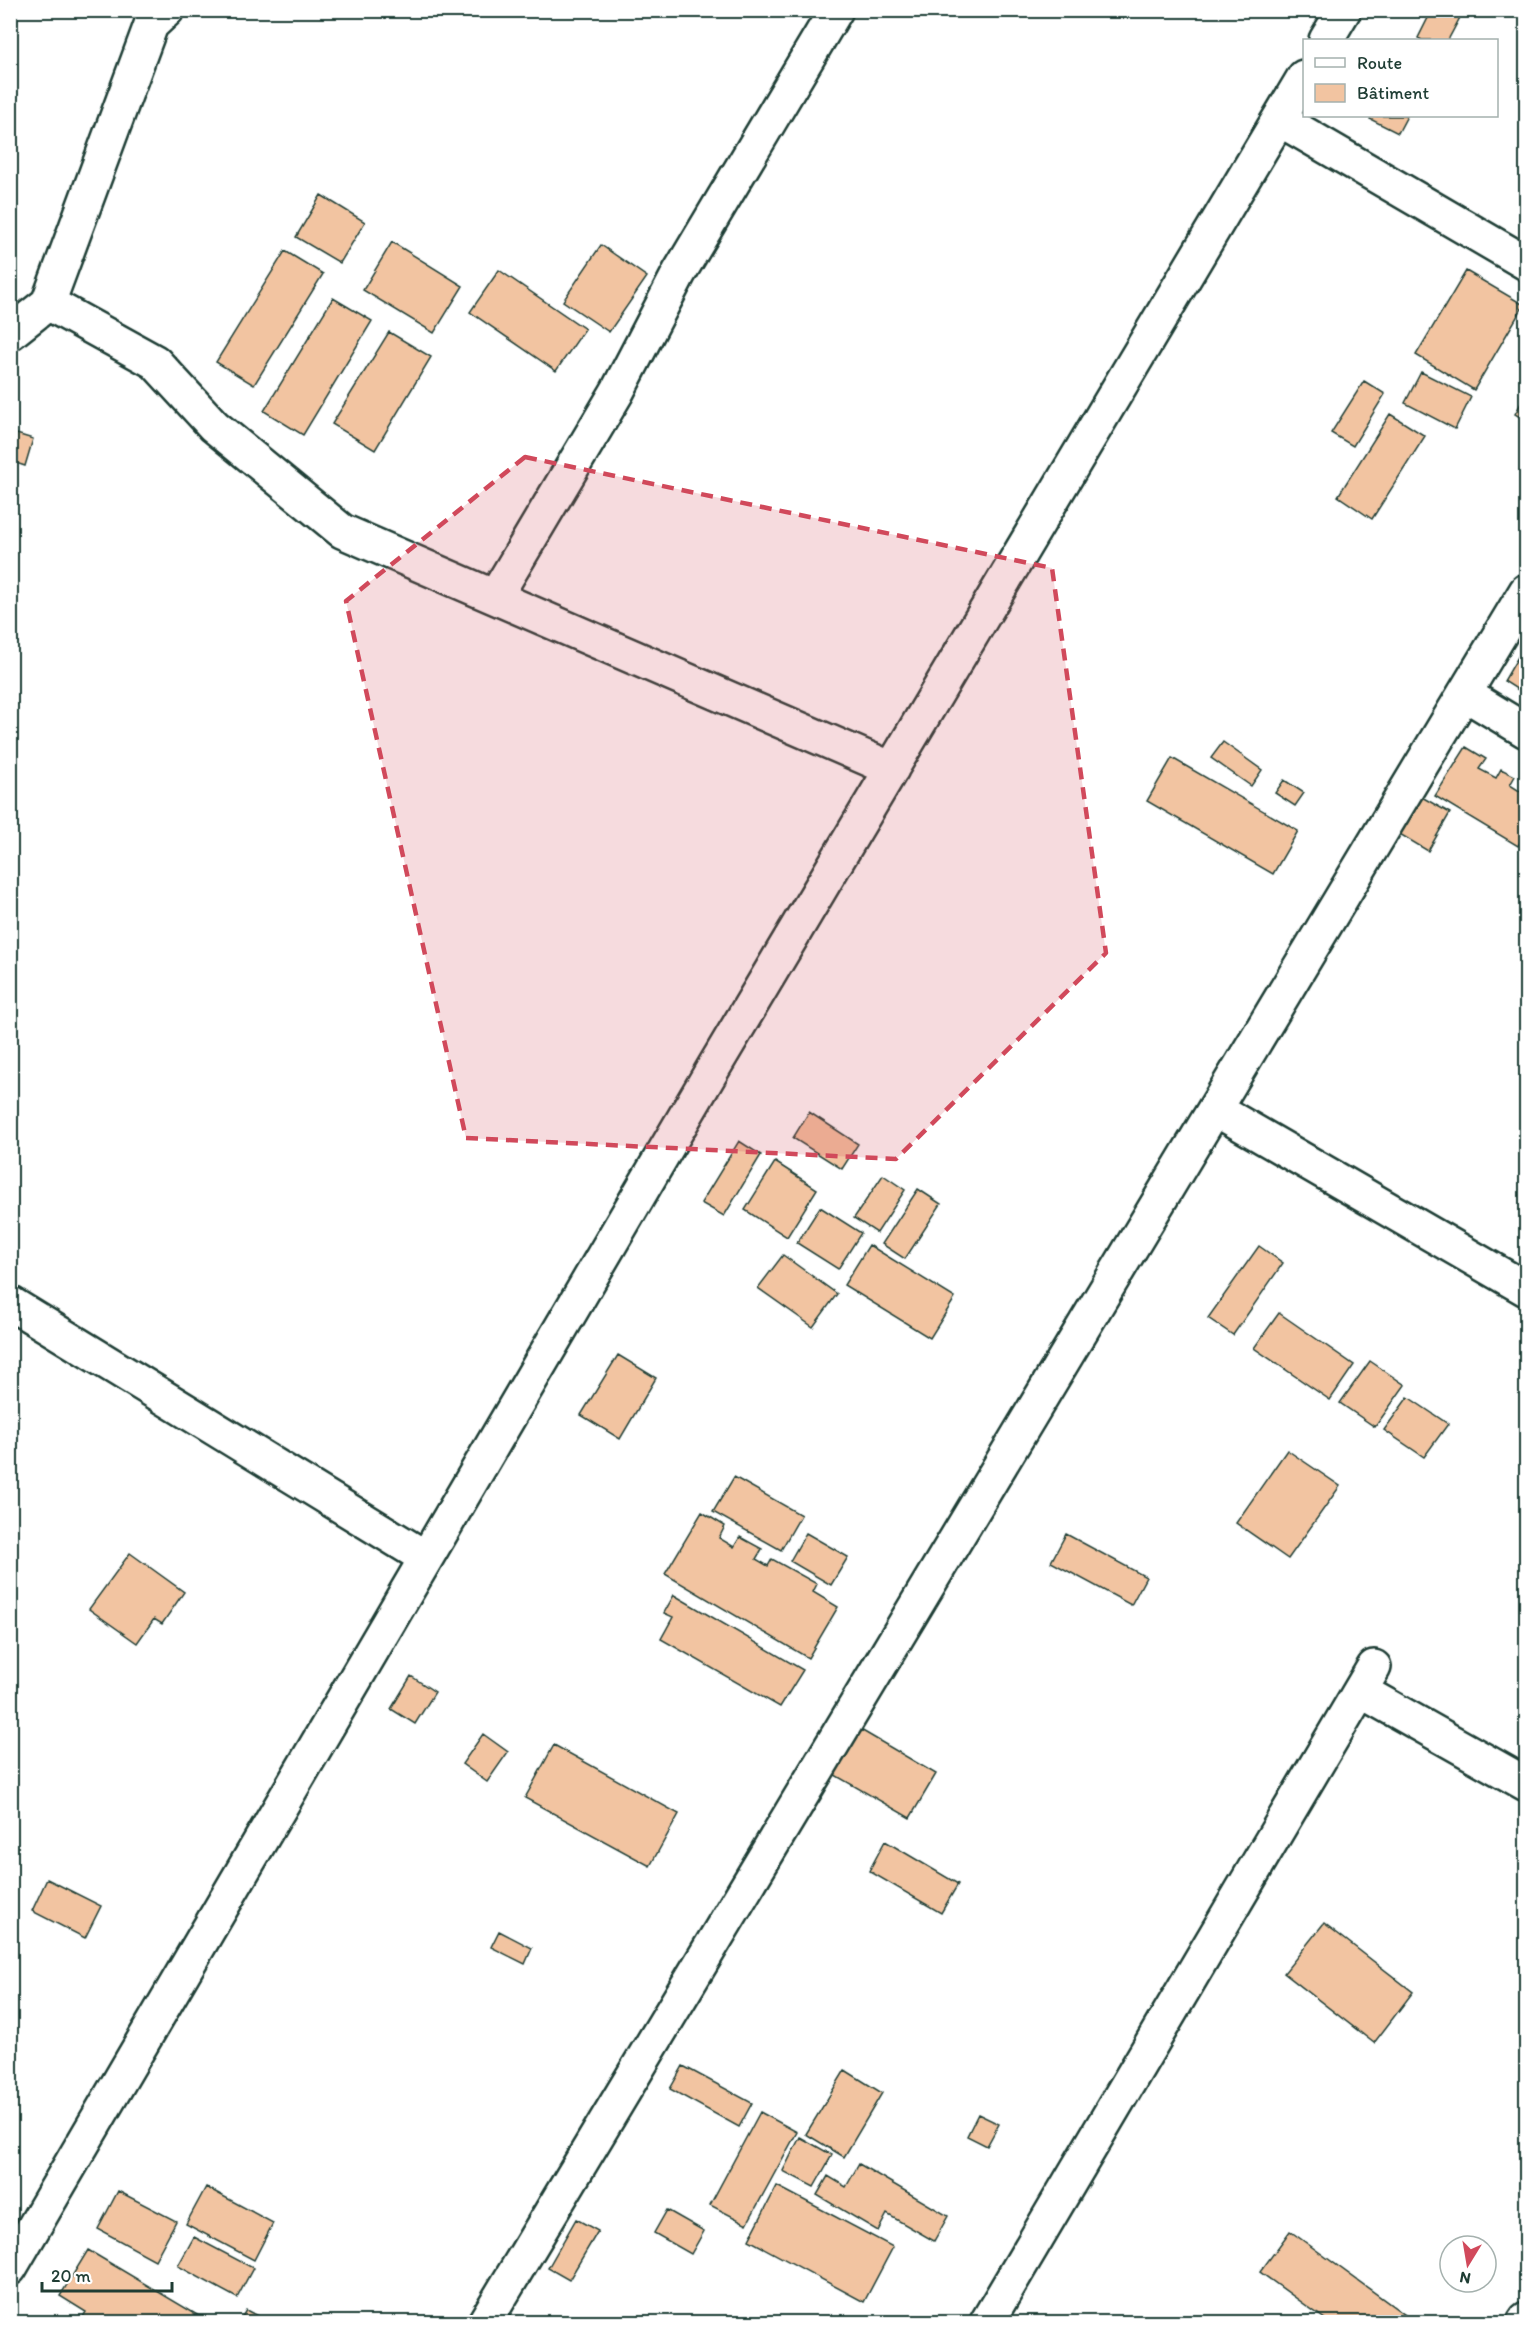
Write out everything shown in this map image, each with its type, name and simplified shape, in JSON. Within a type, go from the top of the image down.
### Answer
[{"type":"street","points":[[10,333],[48,303],[151,26],[167,10]]},
{"type":"street","points":[[495,597],[617,393],[679,273],[836,10]]},
{"type":"street","points":[[1327,39],[1344,10]]},
{"type":"street","points":[[10,2268],[892,769],[1303,80]]},
{"type":"street","points":[[1279,119],[1527,263]]},
{"type":"street","points":[[48,303],[154,362],[214,426],[342,531],[892,769]]},
{"type":"street","points":[[485,2322],[1527,591]]},
{"type":"street","points":[[1465,694],[1527,731]]},
{"type":"street","points":[[1215,1109],[1527,1289]]},
{"type":"street","points":[[10,1303],[426,1558]]},
{"type":"street","points":[[987,2322],[1367,1679],[1527,1784]]},
{"type":"highlighted area","points":[[525,457],[1052,568],[1106,953],[896,1159],[466,1138],[346,601]]},
{"type":"building","points":[[1432,10],[1464,10],[1449,39],[1418,38]]},
{"type":"building","points":[[1371,117],[1406,117],[1398,133],[1370,119]]},
{"type":"building","points":[[321,195],[365,222],[340,263],[296,237]]},
{"type":"building","points":[[392,242],[463,286],[434,333],[363,290]]},
{"type":"building","points":[[601,245],[647,277],[609,332],[563,301]]},
{"type":"building","points":[[285,251],[323,274],[254,385],[216,362]]},
{"type":"building","points":[[499,270],[585,329],[556,371],[470,312]]},
{"type":"building","points":[[1466,271],[1524,305],[1474,390],[1416,355]]},
{"type":"building","points":[[333,298],[372,321],[303,435],[264,411]]},
{"type":"building","points":[[389,332],[431,357],[375,450],[332,424]]},
{"type":"building","points":[[1421,372],[1471,397],[1455,429],[1405,403]]},
{"type":"building","points":[[1364,381],[1385,394],[1353,446],[1331,433]]},
{"type":"building","points":[[1526,394],[1526,421],[1515,414]]},
{"type":"building","points":[[1390,414],[1425,436],[1372,519],[1338,496]]},
{"type":"building","points":[[10,432],[33,439],[25,466],[10,461]]},
{"type":"building","points":[[1526,643],[1526,695],[1504,681]]},
{"type":"building","points":[[1223,742],[1262,770],[1251,786],[1211,758]]},
{"type":"building","points":[[1466,747],[1486,759],[1479,769],[1496,778],[1501,769],[1515,776],[1510,785],[1526,795],[1526,831],[1518,846],[1435,796]]},
{"type":"building","points":[[1172,758],[1298,831],[1273,874],[1147,801]]},
{"type":"building","points":[[1284,780],[1304,793],[1295,806],[1275,793]]},
{"type":"building","points":[[1420,796],[1450,813],[1428,851],[1398,833]]},
{"type":"building","points":[[809,1112],[858,1144],[842,1169],[793,1138]]},
{"type":"building","points":[[739,1141],[761,1155],[724,1216],[701,1203]]},
{"type":"building","points":[[775,1162],[817,1189],[787,1237],[745,1210]]},
{"type":"building","points":[[883,1175],[905,1190],[877,1233],[854,1218]]},
{"type":"building","points":[[918,1189],[941,1204],[905,1259],[882,1244]]},
{"type":"building","points":[[820,1207],[861,1233],[838,1269],[797,1243]]},
{"type":"building","points":[[869,1245],[955,1298],[930,1338],[844,1285]]},
{"type":"building","points":[[1259,1246],[1283,1263],[1233,1335],[1208,1318]]},
{"type":"building","points":[[783,1255],[837,1294],[813,1327],[758,1288]]},
{"type":"building","points":[[1279,1313],[1354,1365],[1330,1400],[1254,1348]]},
{"type":"building","points":[[618,1355],[656,1378],[620,1439],[581,1415]]},
{"type":"building","points":[[1370,1361],[1405,1385],[1375,1427],[1340,1403]]},
{"type":"building","points":[[1408,1397],[1448,1424],[1424,1457],[1384,1430]]},
{"type":"building","points":[[1287,1450],[1340,1486],[1288,1559],[1236,1523]]},
{"type":"building","points":[[734,1477],[801,1515],[781,1550],[713,1512]]},
{"type":"building","points":[[702,1512],[725,1526],[719,1538],[734,1547],[740,1537],[762,1549],[756,1559],[768,1566],[772,1559],[817,1584],[813,1592],[838,1607],[808,1658],[665,1574]]},
{"type":"building","points":[[806,1533],[848,1557],[831,1585],[790,1561]]},
{"type":"building","points":[[1066,1534],[1146,1577],[1131,1605],[1051,1562]]},
{"type":"building","points":[[130,1553],[184,1592],[162,1624],[154,1619],[137,1643],[89,1609]]},
{"type":"building","points":[[674,1595],[803,1670],[780,1707],[661,1639],[673,1617],[664,1613]]},
{"type":"building","points":[[411,1676],[435,1692],[415,1724],[391,1709]]},
{"type":"building","points":[[854,1726],[936,1774],[910,1818],[828,1771]]},
{"type":"building","points":[[483,1734],[508,1752],[487,1782],[462,1764]]},
{"type":"building","points":[[554,1745],[679,1814],[650,1866],[525,1798]]},
{"type":"building","points":[[885,1841],[958,1884],[941,1913],[869,1871]]},
{"type":"building","points":[[47,1879],[101,1906],[85,1938],[32,1911]]},
{"type":"building","points":[[1324,1923],[1413,1992],[1374,2043],[1284,1973]]},
{"type":"building","points":[[499,1931],[532,1948],[525,1964],[491,1947]]},
{"type":"building","points":[[683,2066],[752,2103],[739,2127],[670,2089]]},
{"type":"building","points":[[845,2070],[882,2093],[844,2157],[806,2134]]},
{"type":"building","points":[[760,2112],[797,2132],[747,2224],[710,2205]]},
{"type":"building","points":[[978,2114],[999,2124],[987,2146],[967,2136]]},
{"type":"building","points":[[800,2137],[832,2155],[814,2187],[783,2171]]},
{"type":"building","points":[[859,2164],[948,2216],[934,2241],[887,2214],[878,2231],[817,2195],[828,2176],[846,2187]]},
{"type":"building","points":[[777,2186],[893,2247],[864,2302],[749,2240]]},
{"type":"building","points":[[206,2187],[273,2223],[254,2260],[186,2224]]},
{"type":"building","points":[[118,2191],[176,2221],[155,2260],[98,2229]]},
{"type":"building","points":[[667,2210],[704,2231],[691,2254],[654,2233]]},
{"type":"building","points":[[576,2219],[598,2231],[569,2280],[548,2268]]},
{"type":"building","points":[[1290,2231],[1405,2315],[1399,2322],[1329,2322],[1260,2272]]},
{"type":"building","points":[[194,2237],[253,2268],[237,2298],[178,2266]]},
{"type":"building","points":[[88,2250],[209,2322],[80,2322],[86,2312],[60,2296]]},
{"type":"building","points":[[246,2310],[269,2322],[239,2322]]}]
